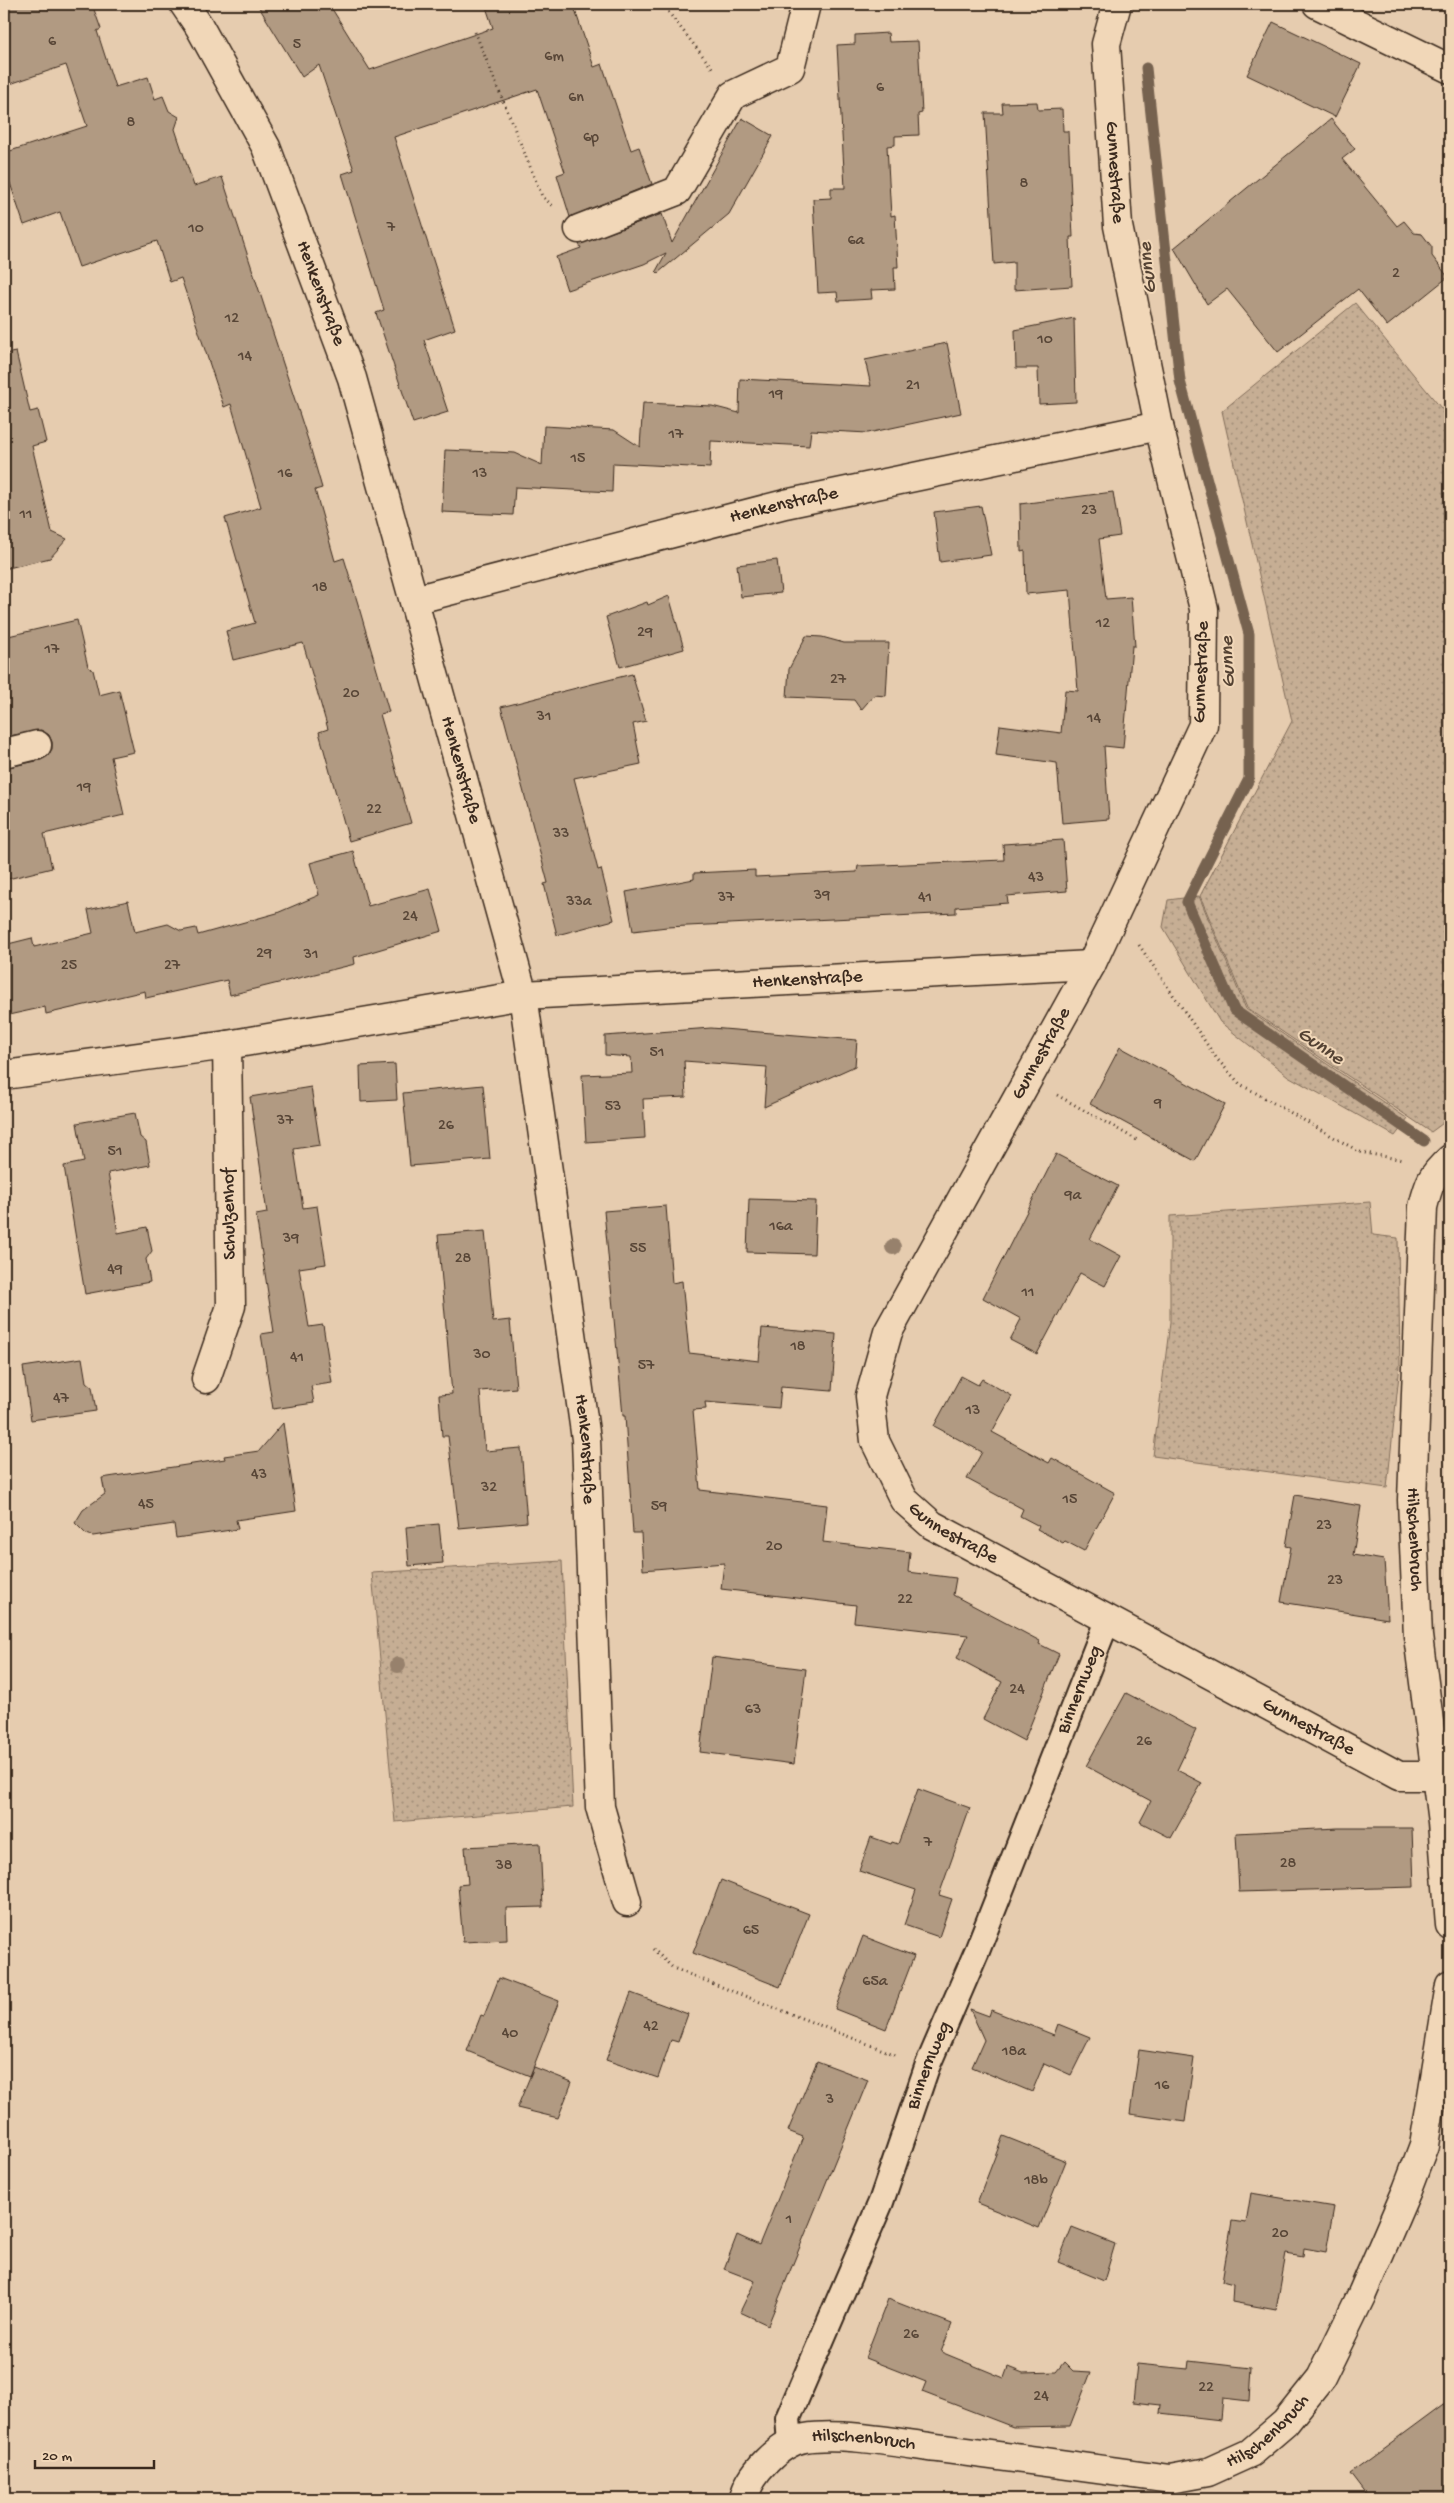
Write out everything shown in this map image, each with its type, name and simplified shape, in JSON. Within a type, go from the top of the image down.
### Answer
[{"type":"street","name":"Henkenstraße","points":[[184,4],[199,26],[266,147],[352,378],[523,996],[586,1439],[600,1807],[627,1902]]},
{"type":"street","points":[[579,229],[677,191],[733,95],[790,68],[806,4]]},
{"type":"street","name":"Gunnestraße","points":[[1117,4],[1106,44],[1118,226],[1158,426],[1204,609],[1203,725],[1091,965],[888,1332],[870,1396],[875,1441],[904,1500],[932,1525],[1107,1621],[1399,1776],[1436,1776]]},
{"type":"street","points":[[1317,4],[1450,69]]},
{"type":"street","name":"Henkenstraße","points":[[414,600],[785,504],[1158,426]]},
{"type":"street","points":[[4,753],[37,745]]},
{"type":"street","name":"Henkenstraße","points":[[523,996],[1091,965]]},
{"type":"street","points":[[4,1075],[228,1045],[523,996]]},
{"type":"street","name":"Schulzenhof","points":[[206,1379],[231,1306],[228,1045]]},
{"type":"street","name":"Hilschenbruch","points":[[1442,1166],[1427,1190],[1423,1207],[1412,1500],[1418,1636],[1436,1776],[1450,1925]]},
{"type":"street","name":"Hilschenbruch","points":[[790,2443],[805,2438],[880,2441],[1170,2479],[1208,2472],[1250,2453],[1285,2423],[1321,2378],[1362,2294],[1408,2190],[1424,2146],[1450,1985]]},
{"type":"street","points":[[744,2499],[746,2489],[770,2457],[790,2443]]},
{"type":"lane","name":"Binnernweg","points":[[790,2443],[788,2418],[881,2202],[927,2067],[977,1951],[1107,1621]]},
{"type":"path","points":[[662,4],[733,95]]},
{"type":"path","points":[[475,32],[542,196],[579,229]]},
{"type":"path","points":[[1110,925],[1134,939],[1217,1059],[1240,1084],[1360,1152],[1442,1166]]},
{"type":"path","points":[[1028,1079],[1137,1140]]},
{"type":"path","points":[[653,1949],[673,1968],[927,2067]]},
{"type":"shaded area","points":[[1355,303],[1450,419],[1450,1118],[1431,1132],[1247,1008],[1200,896],[1292,721],[1222,411]]},
{"type":"shaded area","points":[[1199,896],[1246,1009],[1408,1119],[1395,1136],[1288,1076],[1220,1022],[1163,927],[1168,900]]},
{"type":"shaded area","points":[[1370,1202],[1373,1235],[1398,1238],[1400,1365],[1387,1488],[1153,1456],[1170,1322],[1170,1216]]},
{"type":"shaded area","points":[[562,1561],[573,1807],[395,1822],[372,1573]]},
{"type":"building","points":[[4,4],[92,4],[101,29],[97,31],[115,87],[148,77],[155,99],[163,96],[169,111],[179,117],[175,129],[194,186],[222,177],[309,443],[322,488],[315,490],[335,561],[344,558],[358,604],[389,712],[380,714],[411,823],[349,841],[319,732],[328,729],[303,643],[233,660],[226,631],[255,623],[225,518],[261,507],[231,404],[224,407],[181,278],[170,282],[157,241],[79,267],[60,212],[24,225],[4,165],[4,153],[87,126],[66,65],[4,86]]},
{"type":"building","points":[[257,4],[329,4],[370,70],[493,28],[485,4],[573,4],[594,67],[602,64],[631,150],[639,147],[652,184],[570,217],[557,175],[565,172],[537,89],[394,137],[455,329],[424,340],[448,412],[413,423],[376,313],[384,310],[342,174],[354,170],[319,65],[302,77]]},
{"type":"building","points":[[1273,22],[1361,64],[1335,117],[1247,75]]},
{"type":"building","points":[[888,33],[889,42],[918,41],[922,113],[918,114],[919,135],[895,136],[895,145],[887,146],[891,216],[895,215],[898,267],[894,267],[895,289],[871,290],[872,299],[838,301],[837,292],[818,293],[813,199],[831,198],[831,188],[845,188],[837,45],[855,44],[855,35]]},
{"type":"building","points":[[1037,102],[1038,110],[1062,109],[1063,131],[1068,131],[1073,237],[1070,237],[1072,286],[1014,290],[1014,262],[994,264],[985,113],[1003,113],[1002,103]]},
{"type":"building","points":[[742,118],[773,136],[729,214],[658,273],[656,271],[666,253],[644,264],[567,290],[556,257],[581,248],[579,244],[662,214],[672,243]]},
{"type":"building","points":[[1331,119],[1355,149],[1342,159],[1397,226],[1404,221],[1414,233],[1422,234],[1432,247],[1432,256],[1448,277],[1387,326],[1358,289],[1278,352],[1227,289],[1207,304],[1174,248]]},
{"type":"building","points":[[1074,318],[1076,402],[1039,404],[1038,368],[1016,368],[1015,330]]},
{"type":"building","points":[[947,343],[961,413],[868,433],[811,430],[809,446],[711,441],[710,468],[613,463],[612,492],[515,487],[513,515],[442,512],[445,450],[515,453],[542,465],[544,426],[614,430],[640,447],[643,403],[712,406],[739,413],[740,379],[871,386],[865,360]]},
{"type":"building","points":[[16,352],[30,412],[38,410],[46,442],[32,446],[52,532],[67,539],[50,558],[4,569],[4,354]]},
{"type":"building","points":[[1113,492],[1120,536],[1099,539],[1106,599],[1131,597],[1135,646],[1132,646],[1123,748],[1104,746],[1109,819],[1062,823],[1057,763],[996,755],[1000,725],[1061,733],[1065,690],[1078,691],[1070,590],[1026,594],[1025,551],[1021,552],[1020,504]]},
{"type":"building","points":[[981,506],[991,555],[940,562],[934,512]]},
{"type":"building","points":[[777,560],[781,593],[741,597],[737,565]]},
{"type":"building","points":[[669,596],[684,649],[620,667],[606,617],[647,602],[648,605]]},
{"type":"building","points":[[77,620],[88,667],[93,670],[99,695],[119,690],[134,752],[111,757],[124,815],[44,834],[52,868],[4,880],[4,768],[41,760],[48,756],[52,749],[52,742],[49,735],[41,730],[4,737],[4,637]]},
{"type":"building","points":[[806,636],[822,637],[844,643],[889,643],[886,696],[874,695],[861,710],[854,700],[787,697],[789,669]]},
{"type":"building","points":[[632,674],[646,721],[633,724],[641,764],[574,778],[598,870],[601,869],[614,920],[557,935],[544,884],[548,883],[501,707]]},
{"type":"building","points":[[1063,840],[1067,891],[1007,896],[1008,903],[956,907],[956,913],[667,927],[633,931],[626,892],[694,879],[694,873],[755,870],[755,877],[857,872],[858,866],[1004,860],[1003,844]]},
{"type":"building","points":[[353,851],[368,906],[430,889],[442,931],[354,957],[355,964],[230,995],[227,980],[146,998],[145,991],[46,1014],[45,1007],[4,1016],[4,945],[32,938],[34,947],[93,933],[88,910],[128,901],[135,932],[168,924],[181,931],[196,928],[198,935],[277,913],[319,895],[310,863]]},
{"type":"building","points":[[711,1028],[857,1040],[855,1066],[764,1107],[767,1067],[684,1061],[686,1097],[643,1099],[645,1138],[586,1142],[582,1075],[632,1073],[631,1057],[605,1055],[605,1036]]},
{"type":"building","points":[[1120,1047],[1225,1104],[1195,1161],[1090,1104]]},
{"type":"building","points":[[395,1064],[397,1100],[361,1102],[360,1066]]},
{"type":"building","points":[[483,1085],[490,1159],[410,1166],[403,1093]]},
{"type":"building","points":[[311,1087],[320,1145],[294,1149],[303,1208],[317,1206],[326,1264],[299,1268],[309,1327],[323,1325],[332,1383],[311,1386],[314,1403],[273,1409],[261,1334],[274,1332],[256,1215],[267,1213],[250,1097]]},
{"type":"building","points":[[135,1113],[140,1137],[146,1142],[150,1165],[108,1173],[118,1233],[147,1227],[152,1251],[146,1259],[150,1282],[85,1294],[64,1166],[84,1162],[77,1123]]},
{"type":"building","points":[[1056,1154],[1118,1186],[1090,1239],[1121,1256],[1105,1286],[1080,1273],[1037,1354],[1010,1340],[1021,1319],[983,1298]]},
{"type":"building","points":[[749,1199],[816,1201],[814,1254],[747,1252]]},
{"type":"building","points":[[666,1206],[672,1283],[682,1281],[689,1353],[759,1361],[762,1328],[836,1334],[832,1391],[781,1387],[779,1408],[705,1402],[706,1409],[693,1410],[700,1490],[827,1505],[823,1542],[910,1552],[908,1572],[956,1578],[953,1595],[1040,1641],[1039,1644],[1059,1654],[1024,1741],[983,1719],[1002,1682],[957,1658],[968,1635],[854,1622],[856,1605],[721,1589],[724,1563],[643,1570],[641,1533],[633,1533],[625,1416],[623,1416],[604,1211]]},
{"type":"building","points":[[485,1231],[493,1322],[510,1320],[516,1388],[480,1391],[485,1451],[521,1448],[527,1522],[459,1528],[448,1436],[442,1436],[439,1395],[452,1394],[438,1235]]},
{"type":"building","points":[[82,1358],[86,1382],[92,1387],[96,1411],[31,1420],[23,1367]]},
{"type":"building","points":[[961,1376],[978,1385],[982,1379],[1012,1396],[992,1432],[1049,1463],[1052,1458],[1115,1493],[1084,1551],[1065,1541],[1063,1543],[1037,1529],[1039,1526],[1020,1516],[1023,1509],[967,1479],[982,1452],[934,1426]]},
{"type":"building","points":[[283,1423],[296,1511],[236,1520],[238,1529],[176,1538],[174,1524],[93,1536],[86,1534],[75,1523],[83,1510],[105,1494],[102,1478],[225,1459],[224,1456],[259,1451]]},
{"type":"building","points":[[1295,1495],[1361,1506],[1353,1555],[1384,1560],[1388,1619],[1281,1602],[1291,1547],[1286,1546]]},
{"type":"building","points":[[439,1524],[443,1563],[409,1566],[406,1527]]},
{"type":"building","points":[[712,1657],[806,1669],[794,1764],[700,1752]]},
{"type":"building","points":[[1126,1693],[1196,1730],[1177,1770],[1202,1783],[1171,1838],[1140,1822],[1151,1801],[1086,1766]]},
{"type":"building","points":[[918,1789],[970,1808],[939,1895],[952,1899],[939,1937],[904,1925],[916,1890],[859,1871],[871,1837],[891,1844],[892,1842],[898,1844]]},
{"type":"building","points":[[1338,1828],[1412,1828],[1414,1887],[1239,1892],[1236,1833]]},
{"type":"building","points":[[540,1843],[543,1907],[506,1908],[507,1940],[463,1942],[458,1885],[468,1884],[465,1847]]},
{"type":"building","points":[[721,1880],[809,1914],[780,1987],[693,1953]]},
{"type":"building","points":[[863,1936],[914,1956],[886,2029],[835,2009]]},
{"type":"building","points":[[499,1978],[559,2001],[530,2076],[467,2051],[481,2015],[484,2016]]},
{"type":"building","points":[[631,1993],[688,2014],[678,2042],[671,2040],[658,2078],[606,2060]]},
{"type":"building","points":[[970,2009],[989,2016],[991,2010],[1054,2035],[1058,2024],[1090,2037],[1071,2075],[1044,2063],[1032,2092],[972,2067],[984,2040]]},
{"type":"building","points":[[1139,2050],[1194,2058],[1185,2122],[1130,2114]]},
{"type":"building","points":[[817,2061],[868,2080],[768,2325],[740,2312],[755,2281],[724,2269],[737,2235],[759,2245],[803,2137],[788,2131]]},
{"type":"building","points":[[534,2067],[572,2082],[558,2118],[517,2108]]},
{"type":"building","points":[[1003,2136],[1066,2161],[1039,2228],[977,2203]]},
{"type":"building","points":[[1251,2193],[1334,2207],[1326,2252],[1304,2248],[1303,2257],[1286,2254],[1276,2310],[1232,2302],[1233,2284],[1222,2281],[1232,2221],[1246,2223]]},
{"type":"building","points":[[1072,2227],[1115,2244],[1104,2281],[1058,2262]]},
{"type":"building","points":[[888,2299],[952,2324],[941,2352],[1004,2378],[1008,2367],[1023,2373],[1056,2372],[1064,2362],[1073,2371],[1091,2372],[1070,2426],[1013,2427],[922,2392],[926,2382],[865,2358]]},
{"type":"building","points":[[1189,2361],[1251,2368],[1249,2401],[1223,2398],[1221,2420],[1160,2413],[1161,2405],[1133,2402],[1137,2364],[1188,2369]]},
{"type":"building","points":[[1450,2400],[1450,2499],[1369,2499],[1350,2474]]},
{"type":"waterway","name":"Gunne","points":[[1146,68],[1180,381],[1249,634],[1249,779],[1187,902],[1234,1010],[1424,1141]]}]
